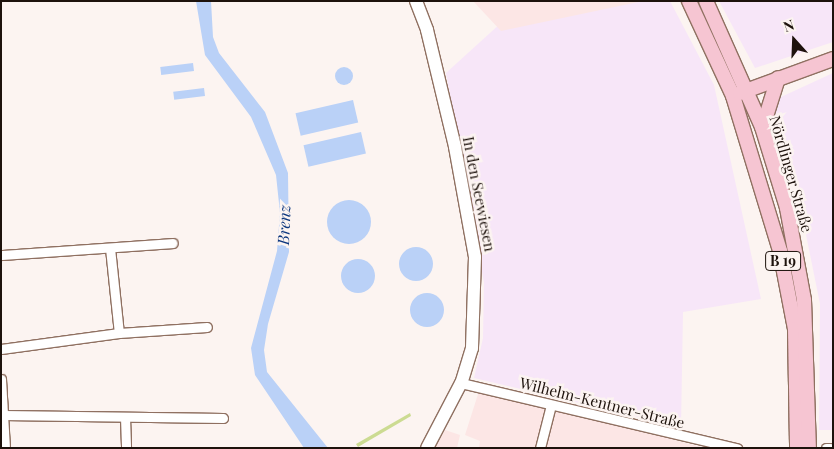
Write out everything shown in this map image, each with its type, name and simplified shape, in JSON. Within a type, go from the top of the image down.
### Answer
[{"type":"main road","name":"B 19","points":[[689,1],[733,96]]},
{"type":"main road","name":"B 19","points":[[706,1],[748,90]]},
{"type":"main road","points":[[733,96],[833,59]]},
{"type":"main road","points":[[762,127],[778,78]]},
{"type":"main road","name":"Nördlinger Straße","points":[[748,90],[762,127],[787,208],[804,300],[803,441]]},
{"type":"main road","name":"Nördlinger Straße","points":[[733,96],[786,273],[795,336],[803,441]]},
{"type":"street","name":"In den Seewiesen","points":[[416,1],[427,30],[446,109],[475,257],[472,348],[461,383],[427,448]]},
{"type":"street","points":[[1,255],[173,243]]},
{"type":"street","points":[[110,248],[119,333]]},
{"type":"street","points":[[1,349],[119,333],[207,328]]},
{"type":"street","points":[[1,379],[5,448]]},
{"type":"street","name":"Wilhelm-Kentner-Straße","points":[[461,383],[737,448]]},
{"type":"street","points":[[540,448],[551,405]]},
{"type":"street","points":[[3,415],[223,418]]},
{"type":"street","points":[[125,417],[126,448]]},
{"type":"shaded area","points":[[473,1],[643,1],[501,31]]},
{"type":"shaded area","points":[[525,1],[670,1],[714,85],[761,299],[683,312],[681,427],[474,378],[483,338],[484,283],[446,73]]},
{"type":"shaded area","points":[[719,1],[833,1],[833,42],[755,68]]},
{"type":"shaded area","points":[[833,73],[833,430],[819,430],[820,304],[799,200],[768,103]]},
{"type":"shaded area","points":[[479,391],[705,448],[479,448],[480,441],[465,435]]},
{"type":"shaded area","points":[[445,430],[460,435],[457,448],[435,448]]},
{"type":"green space","points":[[410,413],[411,416],[358,447],[356,444]]},
{"type":"water","name":"Brenz","points":[[196,1],[211,1],[213,37],[219,53],[265,112],[288,173],[289,252],[268,324],[264,350],[267,372],[328,448],[304,448],[255,375],[251,348],[277,251],[280,213],[276,175],[251,117],[205,55]]},
{"type":"water","points":[[193,63],[194,71],[161,75],[160,67]]},
{"type":"water","points":[[340,67],[348,67],[353,72],[351,83],[340,85],[335,80],[335,72]]},
{"type":"water","points":[[204,88],[205,96],[174,100],[173,92]]},
{"type":"water","points":[[353,100],[358,122],[301,136],[296,113]]},
{"type":"water","points":[[361,132],[366,153],[308,167],[304,145]]},
{"type":"water","points":[[353,200],[365,206],[370,213],[370,231],[365,238],[358,243],[345,244],[337,241],[330,234],[327,218],[330,210],[337,203]]},
{"type":"water","points":[[416,247],[423,248],[428,252],[432,257],[432,271],[428,276],[423,280],[416,281],[409,280],[404,276],[400,271],[399,264],[400,257],[404,252],[409,248]]},
{"type":"water","points":[[358,259],[365,260],[370,264],[374,269],[374,283],[370,288],[365,292],[358,293],[351,292],[346,288],[342,283],[341,276],[342,269],[346,264],[351,260]]},
{"type":"water","points":[[427,293],[434,294],[439,298],[443,303],[443,317],[439,322],[434,326],[427,327],[420,326],[415,322],[411,317],[410,310],[411,303],[415,298],[420,294]]}]
